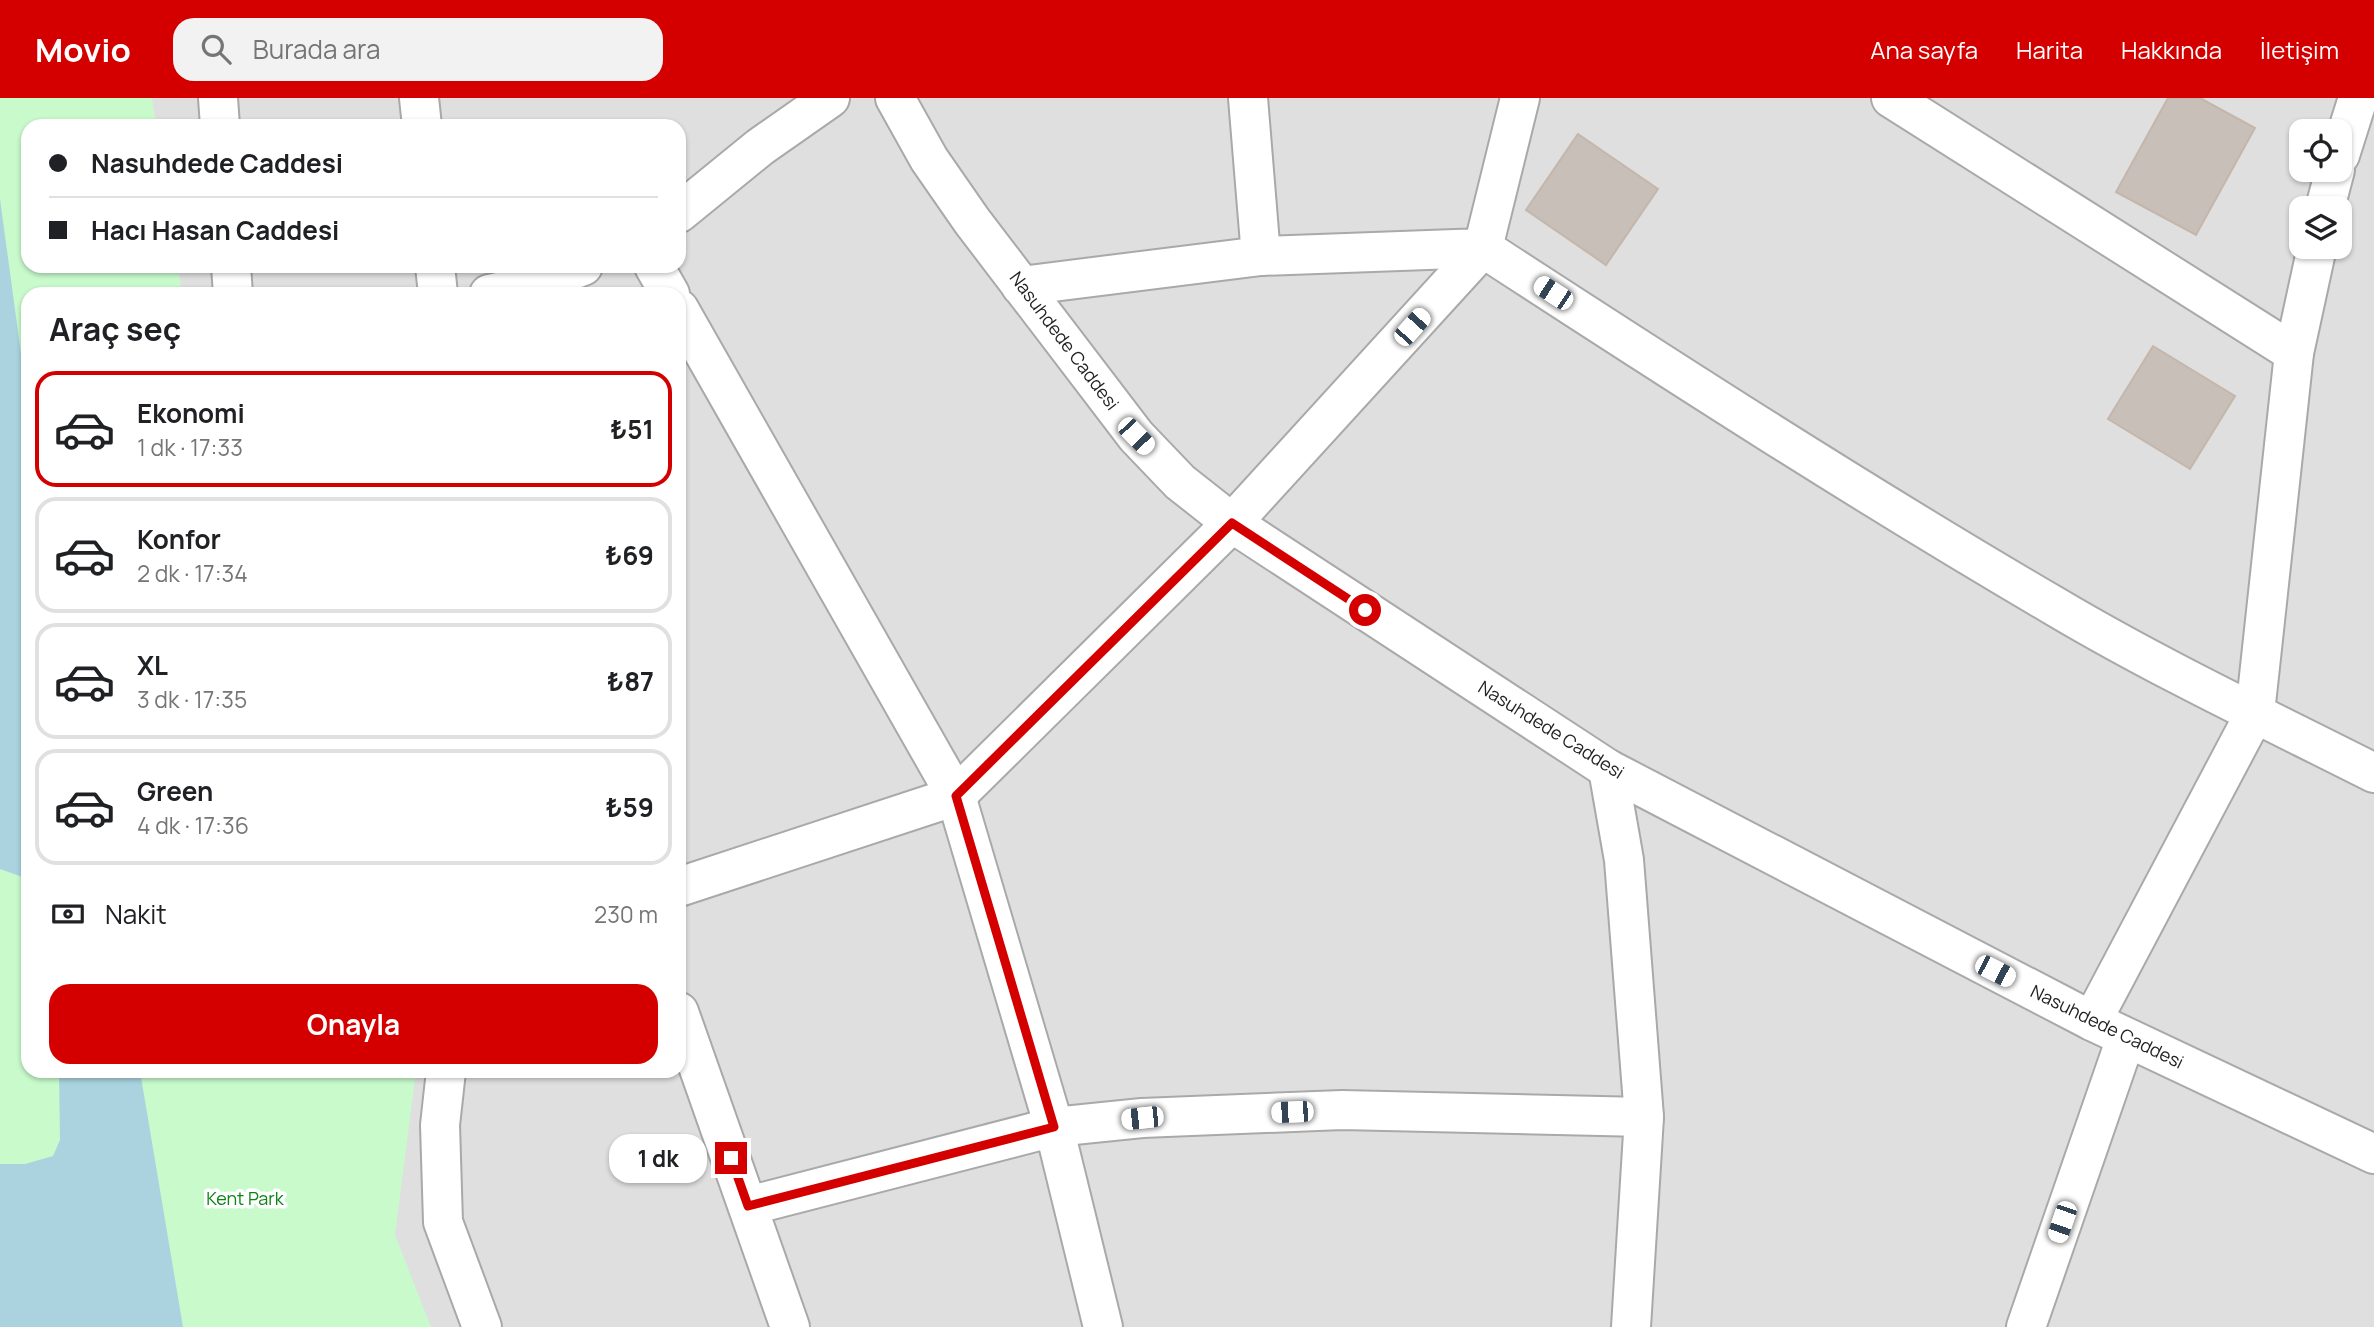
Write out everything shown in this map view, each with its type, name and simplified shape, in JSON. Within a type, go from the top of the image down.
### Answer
[{"type":"street","points":[[218,98],[220,119]]},
{"type":"street","points":[[419,98],[421,119]]},
{"type":"street","points":[[686,207],[760,147],[830,98]]},
{"type":"street","name":"Nasuhdede Caddesi","points":[[895,98],[929,159],[1021,286],[1136,436],[1180,482],[1232,523],[1608,769],[2109,1029],[2374,1154]]},
{"type":"street","points":[[1248,98],[1261,256]]},
{"type":"street","points":[[686,885],[956,796],[1232,523],[1483,248],[1520,98]]},
{"type":"street","points":[[1891,98],[2294,353]]},
{"type":"street","points":[[2351,119],[2358,98]]},
{"type":"street","points":[[1021,286],[1261,256],[1483,248],[1762,429],[2057,608],[2374,773]]},
{"type":"street","points":[[2026,1327],[2109,1029],[2255,713],[2294,353],[2314,259]]},
{"type":"street","points":[[521,287],[565,273]]},
{"type":"street","points":[[686,321],[956,796],[1054,1127],[1103,1327]]},
{"type":"street","points":[[1608,769],[1624,860],[1644,1116],[1631,1327]]},
{"type":"street","points":[[686,1032],[790,1327]]},
{"type":"street","points":[[445,1078],[440,1125],[443,1222],[482,1327]]},
{"type":"street","points":[[748,1206],[1054,1127],[1142,1118],[1342,1110],[1644,1116]]},
{"type":"shaded area","points":[[0,98],[2374,98],[2374,1327],[0,1327]]},
{"type":"green space","name":"Kent Park","points":[[0,98],[152,98],[155,119],[21,119],[21,273],[179,273],[181,287],[21,287],[21,1078],[415,1078],[395,1235],[431,1327],[0,1327]]},
{"type":"water","points":[[0,199],[21,354],[21,876],[0,869]]},
{"type":"water","points":[[59,1078],[141,1078],[183,1327],[0,1327],[0,1164],[25,1164],[53,1156],[60,1140]]},
{"type":"building","points":[[2168,98],[2200,98],[2255,128],[2196,235],[2116,192]]},
{"type":"building","points":[[1578,134],[1658,189],[1606,265],[1526,210]]},
{"type":"building","points":[[2153,346],[2235,396],[2190,469],[2108,419]]},
{"type":"route","points":[[731,1158],[748,1206],[1054,1127],[956,796],[1232,523],[1365,610]]}]
